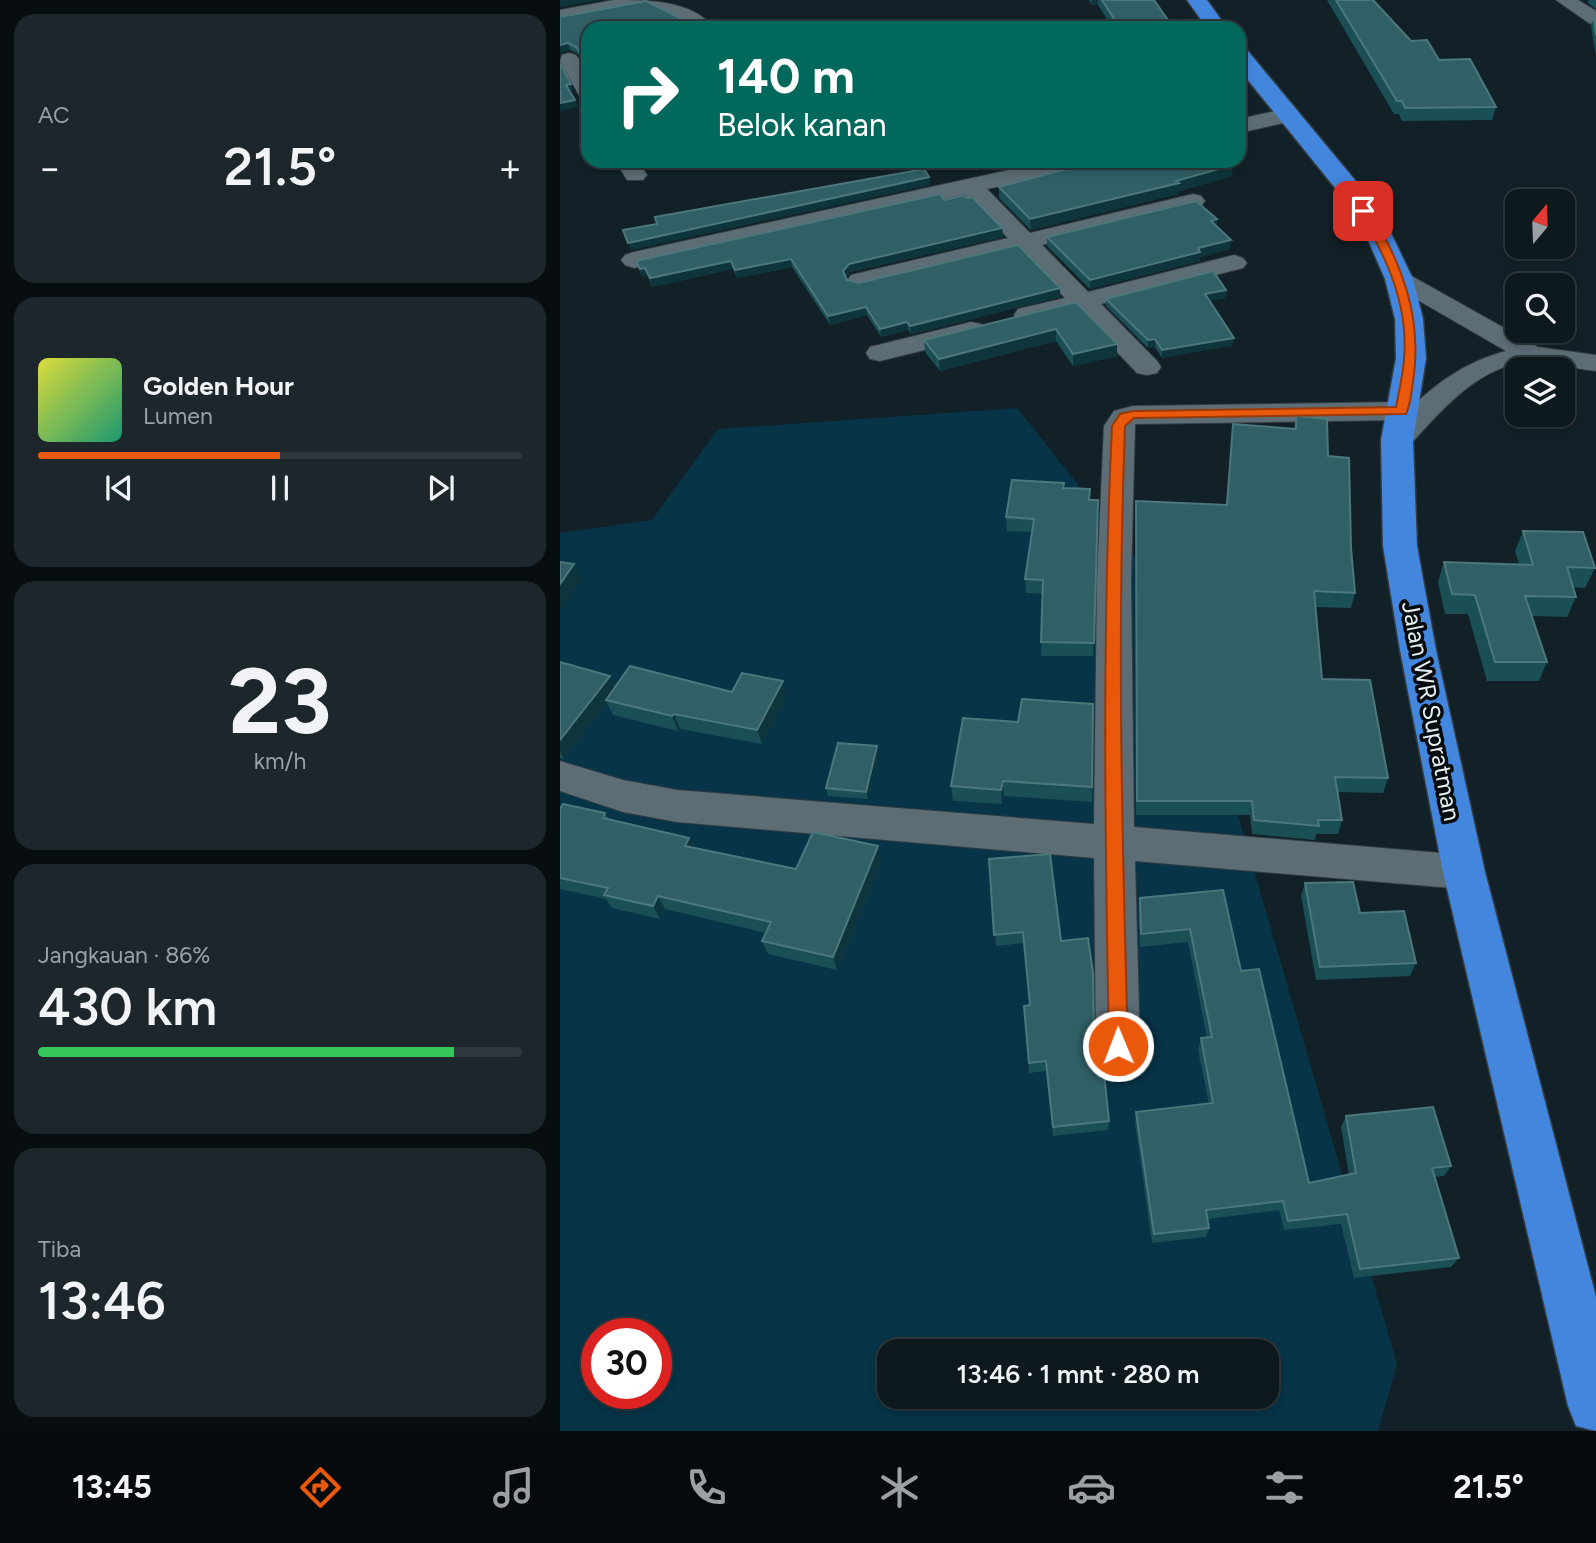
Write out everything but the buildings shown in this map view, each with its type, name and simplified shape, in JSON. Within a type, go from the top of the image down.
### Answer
[{"type":"highway","points":[[1197,0],[1212,21]]},
{"type":"highway","name":"Jalan WR Supratman","points":[[1246,63],[1350,190],[1377,231],[1399,279],[1409,319],[1410,358],[1400,425],[1400,546],[1418,650],[1464,872],[1596,1406]]},
{"type":"street","points":[[560,16],[644,0]]},
{"type":"street","points":[[654,0],[695,21]]},
{"type":"street","points":[[1573,3],[1596,19]]},
{"type":"street","points":[[572,58],[581,77]]},
{"type":"street","points":[[1246,124],[1289,115]]},
{"type":"street","points":[[634,260],[1050,168]]},
{"type":"street","points":[[971,186],[1147,367]]},
{"type":"street","points":[[860,281],[1193,201]]},
{"type":"street","points":[[880,353],[1234,263]]},
{"type":"street","points":[[1399,279],[1531,354],[1596,363]]},
{"type":"street","points":[[1118,1046],[1114,844],[1115,508],[1121,422],[1133,415],[1400,425],[1468,375],[1489,365],[1531,354]]},
{"type":"street","points":[[560,776],[623,796],[677,806],[1464,872]]},
{"type":"shaded area","points":[[1017,408],[1179,611],[1397,1364],[1378,1431],[560,1431],[560,533],[652,520],[718,429]]},
{"type":"route","points":[[1118,1046],[1114,844],[1115,508],[1119,426],[1124,417],[1133,415],[1402,411],[1410,358],[1409,319],[1399,279],[1377,231],[1363,211]]}]
